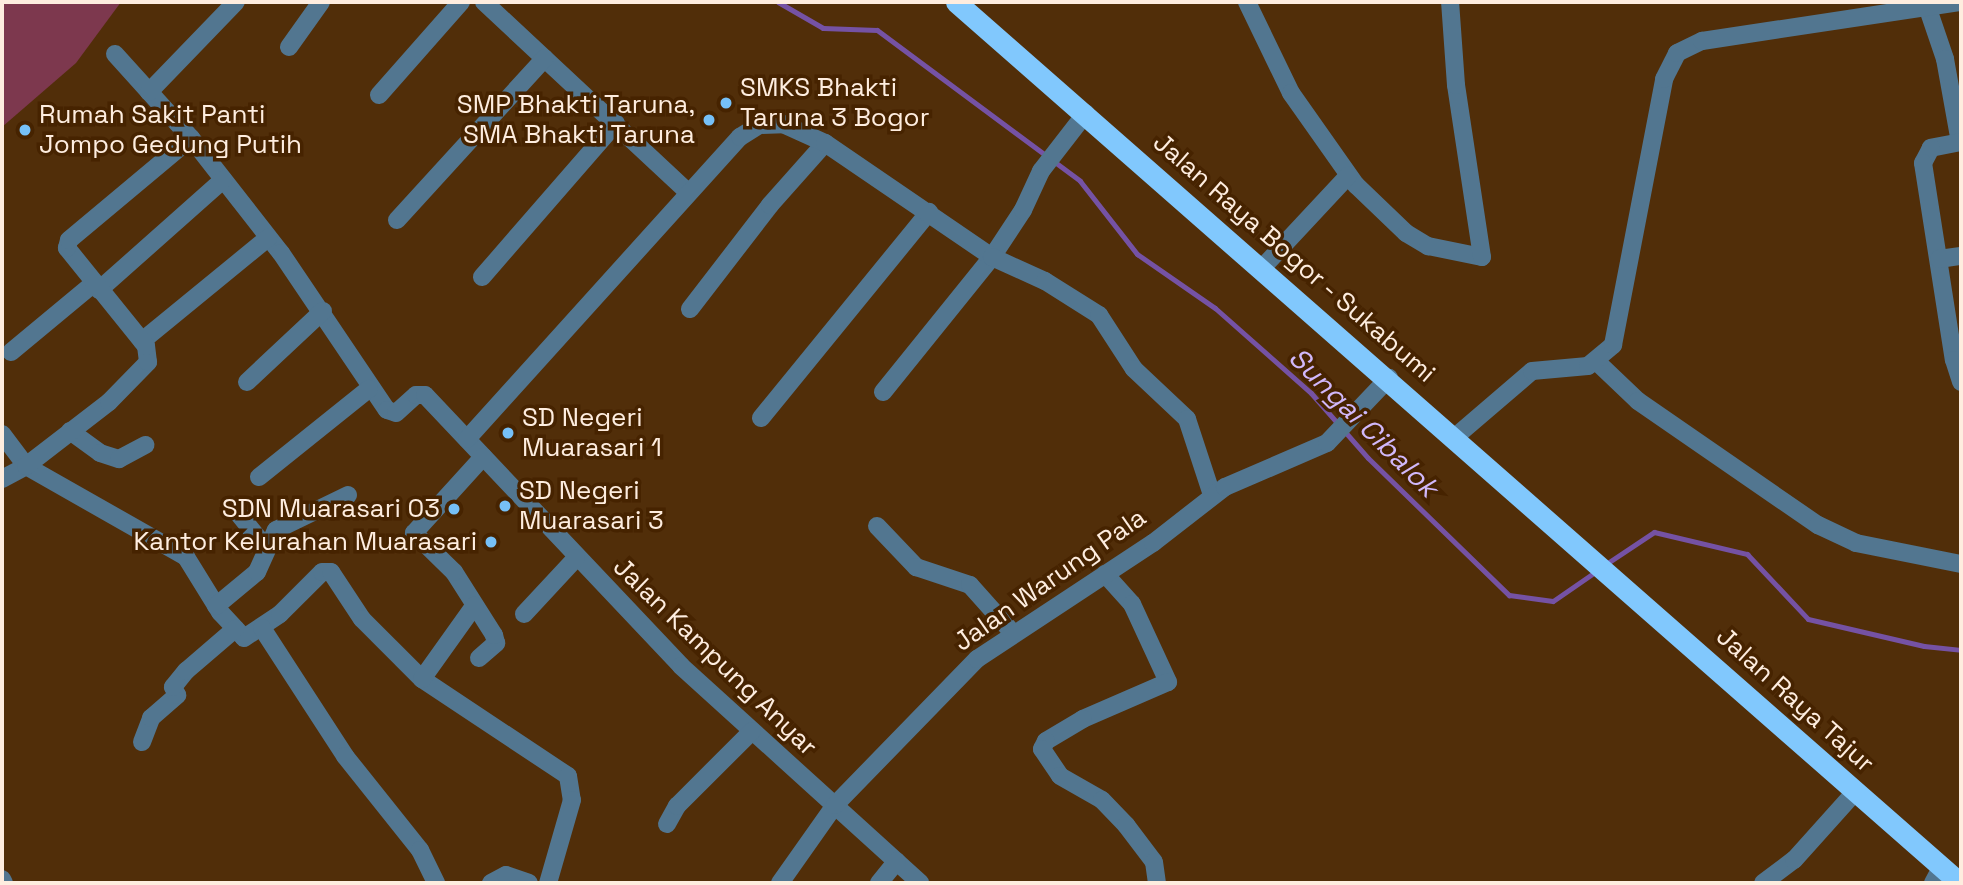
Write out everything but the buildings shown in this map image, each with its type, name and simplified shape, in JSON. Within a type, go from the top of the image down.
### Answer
[{"type":"highway","name":"Jalan Raya Bogor - Sukabumi","points":[[964,4],[1592,559]]},
{"type":"highway","name":"Jalan Raya Tajur","points":[[1592,559],[1855,792],[1937,875],[1960,883]]},
{"type":"street","points":[[149,92],[236,2]]},
{"type":"street","points":[[289,47],[321,2]]},
{"type":"street","points":[[379,95],[461,2]]},
{"type":"street","points":[[484,2],[688,192]]},
{"type":"street","points":[[1247,2],[1291,93],[1348,176],[1406,233],[1442,251],[1482,257],[1452,53],[1450,2]]},
{"type":"street","points":[[1455,437],[1532,371],[1580,368],[1596,361],[1613,345],[1619,328],[1664,79],[1677,53],[1714,39],[1961,2]]},
{"type":"street","points":[[1927,6],[1945,59],[1960,142],[1931,148],[1923,163],[1961,382]]},
{"type":"street","name":"Jalan Kampung Anyar","points":[[115,54],[191,138],[323,311],[369,389],[393,413],[416,395],[425,395],[576,558],[751,731],[920,883]]},
{"type":"street","points":[[397,220],[545,58]]},
{"type":"street","points":[[883,393],[992,257],[1023,210],[1041,171],[1086,113]]},
{"type":"street","points":[[482,277],[616,123]]},
{"type":"street","points":[[467,439],[740,137],[759,125],[783,124],[825,143],[992,257],[1045,281],[1099,315],[1134,369],[1187,419],[1212,495]]},
{"type":"street","points":[[2,479],[26,466],[117,395],[143,368],[149,357],[142,341],[70,256],[69,240],[191,138]]},
{"type":"street","points":[[690,309],[769,205],[825,143]]},
{"type":"street","points":[[1263,267],[1348,176]]},
{"type":"street","points":[[11,352],[97,286],[223,180]]},
{"type":"street","points":[[761,418],[929,212]]},
{"type":"street","points":[[142,341],[268,239]]},
{"type":"street","points":[[1939,259],[1961,256]]},
{"type":"street","points":[[247,382],[323,311]]},
{"type":"street","points":[[1596,361],[1638,401],[1818,525],[1856,543],[1961,564]]},
{"type":"street","name":"Jalan Warung Pala","points":[[780,883],[835,805],[965,669],[1012,632],[1153,543],[1212,495],[1238,480],[1303,456],[1336,435],[1389,378]]},
{"type":"street","points":[[259,477],[369,389]]},
{"type":"street","points":[[70,431],[100,453],[119,459],[145,445]]},
{"type":"street","points":[[2,434],[26,466],[186,557],[216,606],[234,629],[246,638],[262,628],[318,576],[331,572],[362,619],[422,679],[568,776],[572,800],[548,883]]},
{"type":"street","points":[[479,658],[496,639],[454,572],[414,533],[482,457]]},
{"type":"street","points":[[216,606],[248,582],[276,530],[348,495]]},
{"type":"street","points":[[238,513],[267,548]]},
{"type":"street","points":[[877,526],[916,567],[966,582],[1012,632]]},
{"type":"street","points":[[524,614],[576,558]]},
{"type":"street","points":[[1105,573],[1132,604],[1168,682],[1083,719],[1046,741],[1042,748],[1060,776],[1102,800],[1126,825],[1154,862],[1157,883]]},
{"type":"street","points":[[422,679],[474,606]]},
{"type":"street","points":[[262,628],[330,736],[420,850],[436,883]]},
{"type":"street","points":[[142,742],[151,718],[177,695],[174,686],[186,671],[234,629]]},
{"type":"street","points":[[667,824],[679,805],[751,731]]},
{"type":"street","points":[[1763,883],[1794,860],[1855,792]]},
{"type":"street","points":[[879,883],[897,862]]},
{"type":"street","points":[[491,883],[506,875],[529,883]]},
{"type":"shaded area","points":[[2,2],[121,2],[76,63],[2,127]]},
{"type":"waterway","name":"Sungai Cibalok","points":[[778,2],[823,28],[877,30],[1080,181],[1137,254],[1215,308],[1311,393],[1368,458],[1509,595],[1553,601],[1595,572]]},
{"type":"waterway","name":"Sungai Cibalok","points":[[1606,564],[1654,532],[1747,554],[1808,619],[1924,646],[1961,650]]},
{"type":"place","name":"SMKS Bhakti Taruna 3 Bogor","points":[[726,103]]},
{"type":"place","name":"SMP Bhakti Taruna, SMA Bhakti Taruna","points":[[709,120]]},
{"type":"place","name":"Rumah Sakit Panti Jompo Gedung Putih","points":[[25,130]]},
{"type":"place","name":"SD Negeri Muarasari 1","points":[[508,433]]},
{"type":"place","name":"SD Negeri Muarasari 3","points":[[505,506]]},
{"type":"place","name":"SDN Muarasari 03","points":[[454,509]]},
{"type":"place","name":"Kantor Kelurahan Muarasari","points":[[491,542]]}]
